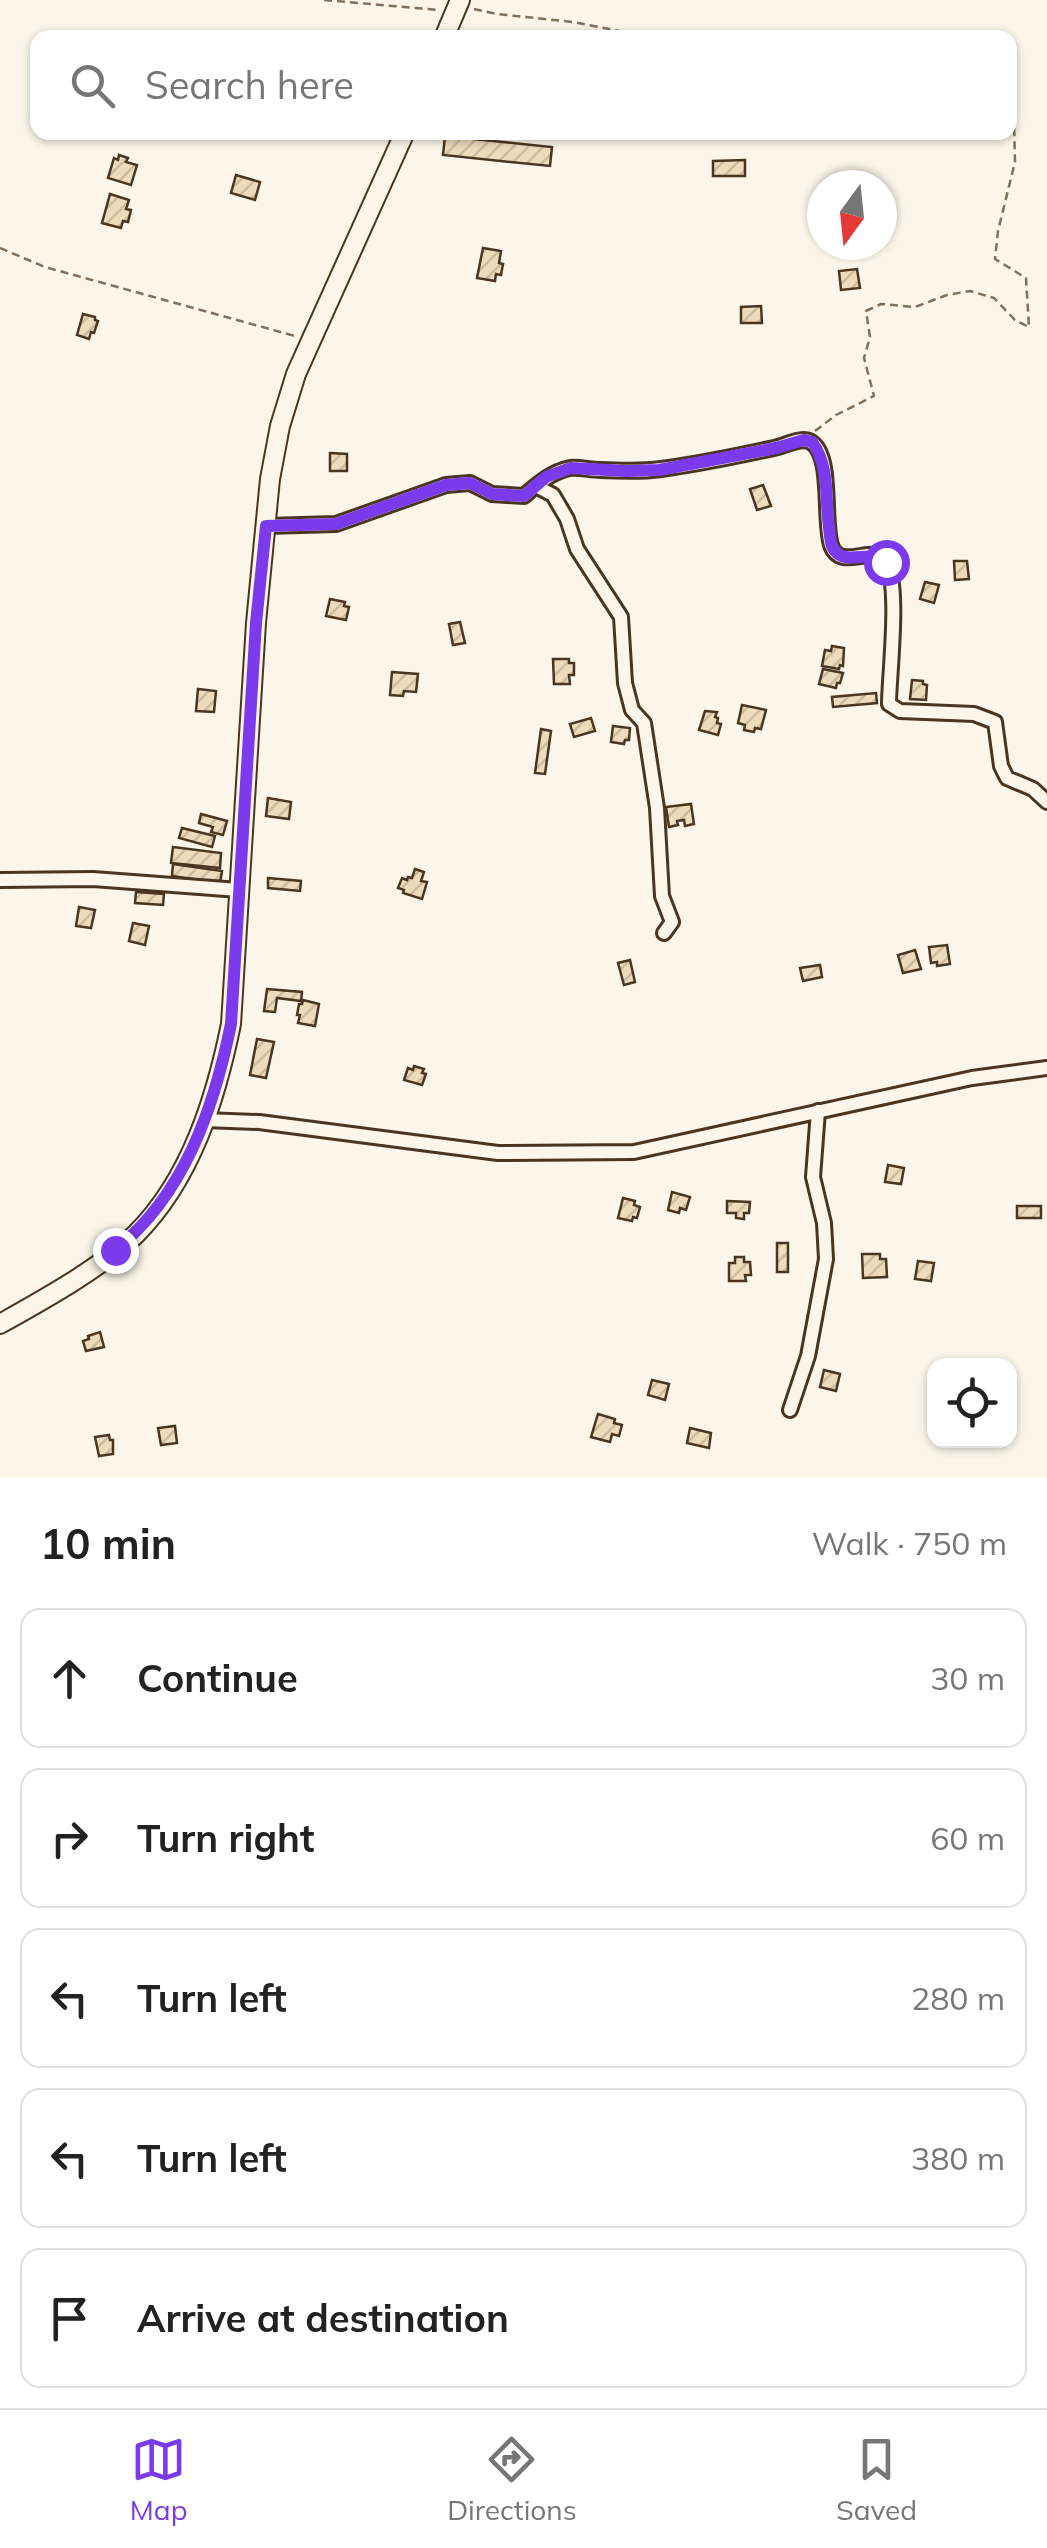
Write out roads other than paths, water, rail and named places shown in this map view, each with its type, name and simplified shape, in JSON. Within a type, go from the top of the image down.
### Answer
[{"type":"street","points":[[448,30],[458,6]]},
{"type":"street","points":[[0,1324],[90,1269],[135,1235],[179,1176],[220,1076],[231,1024],[256,623],[270,480],[280,426],[296,374],[401,140]]},
{"type":"street","points":[[266,526],[336,524],[446,485],[470,483],[492,494],[524,496],[546,477],[570,468],[659,470],[804,440],[812,442],[824,466],[832,548],[848,558],[880,556],[886,562],[894,646],[889,704],[900,711],[974,714],[995,722],[1001,766],[1007,778],[1033,790],[1047,802]]},
{"type":"street","points":[[536,486],[553,496],[567,518],[578,549],[621,617],[625,683],[632,710],[644,723],[657,808],[662,896],[672,922],[664,933]]},
{"type":"street","points":[[0,880],[92,879],[239,890]]},
{"type":"street","points":[[204,1120],[259,1122],[498,1153],[634,1152],[972,1078],[1047,1068]]},
{"type":"street","points":[[790,1410],[808,1356],[826,1259],[824,1224],[813,1177],[818,1111]]}]
